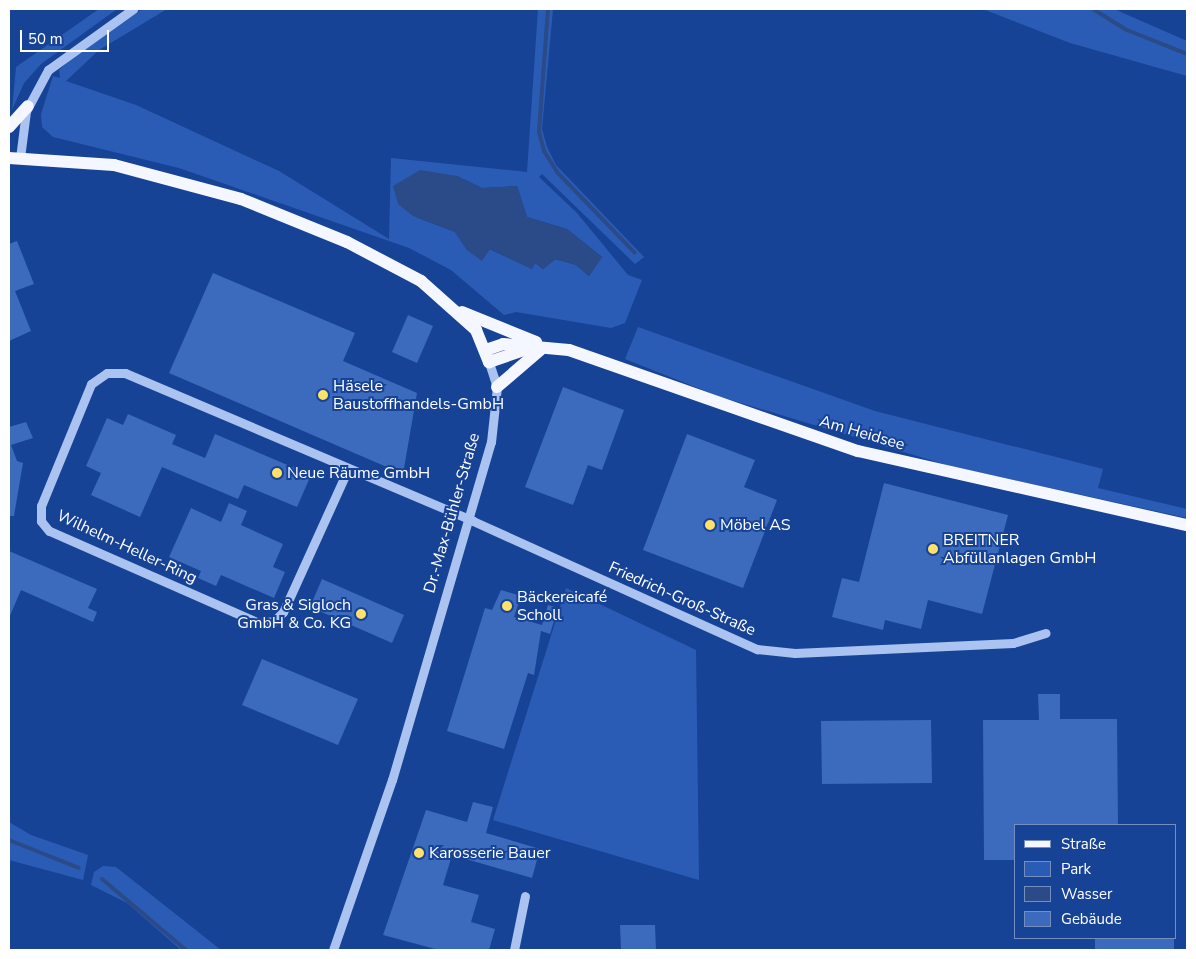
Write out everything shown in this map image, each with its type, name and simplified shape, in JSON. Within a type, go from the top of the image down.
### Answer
[{"type":"main road","points":[[9,127],[28,106]]},
{"type":"main road","name":"Dr.-Max-Bühler-Straße","points":[[14,158],[114,165],[241,199],[390,262],[458,310],[487,356]]},
{"type":"main road","points":[[458,310],[540,346],[497,387]]},
{"type":"main road","name":"Am Heidsee","points":[[487,356],[503,344],[540,346],[595,357],[858,451],[1187,525]]},
{"type":"street","points":[[14,158],[32,93],[58,60],[132,9]]},
{"type":"street","name":"Dr.-Max-Bühler-Straße","points":[[333,950],[392,780],[466,518],[491,442],[497,387],[487,356]]},
{"type":"street","name":"Wilhelm-Heller-Ring","points":[[348,468],[283,612],[274,621],[259,623],[49,531],[42,521],[41,506],[91,384],[107,373],[125,372],[466,518]]},
{"type":"street","name":"Friedrich-Groß-Straße","points":[[466,518],[757,649],[802,652],[1013,643],[1046,633]]},
{"type":"street","points":[[514,950],[526,896]]},
{"type":"green space","points":[[99,9],[117,9],[41,64],[24,83],[12,110],[16,67]]},
{"type":"green space","points":[[142,9],[167,9],[99,50],[66,81],[136,105],[279,171],[389,239],[391,158],[527,172],[538,9],[553,9],[542,129],[547,147],[556,165],[644,257],[635,264],[542,174],[539,177],[577,213],[628,275],[642,280],[625,323],[611,328],[516,312],[504,315],[451,270],[409,248],[179,168],[53,137],[42,127],[41,114],[53,76],[60,78],[59,70],[90,42]],"holes":[[[457,176],[482,188],[517,186],[527,217],[567,229],[602,257],[589,276],[576,265],[555,259],[543,269],[535,263],[532,269],[489,249],[467,250],[455,232],[418,218]]]},
{"type":"green space","points":[[983,9],[1114,9],[1187,41],[1187,76],[1070,43]]},
{"type":"green space","points":[[638,327],[875,411],[1103,469],[1098,488],[1187,509],[1187,518],[950,466],[718,396],[625,359]]},
{"type":"green space","points":[[566,588],[696,650],[699,880],[493,820]]},
{"type":"green space","points":[[9,822],[31,835],[88,855],[83,880],[9,860]]},
{"type":"green space","points":[[103,866],[116,867],[221,950],[181,950],[127,903],[91,885],[94,872]]},
{"type":"water","points":[[420,170],[457,176],[482,188],[517,186],[527,217],[567,229],[602,257],[589,276],[576,265],[556,259],[543,269],[535,263],[532,269],[490,249],[482,261],[467,250],[455,232],[413,216],[398,204],[393,186]]},
{"type":"building","points":[[17,241],[34,284],[15,291],[31,331],[9,341],[9,244]]},
{"type":"building","points":[[213,273],[355,333],[343,361],[417,393],[403,474],[169,373]]},
{"type":"building","points":[[408,315],[433,326],[417,363],[392,352]]},
{"type":"building","points":[[563,387],[624,410],[602,470],[588,465],[573,505],[525,487]]},
{"type":"building","points":[[128,414],[176,435],[172,444],[205,458],[215,434],[311,475],[297,507],[244,485],[238,499],[162,467],[140,517],[91,495],[101,473],[86,466],[107,418],[123,425]]},
{"type":"building","points":[[26,422],[33,438],[11,445],[17,461],[23,463],[14,516],[9,516],[9,427]]},
{"type":"building","name":"Möbel AS","points":[[687,434],[755,460],[744,487],[777,500],[743,588],[643,550]]},
{"type":"building","name":"BREITNER Abfüllanlagen GmbH","points":[[884,483],[1008,515],[982,614],[928,600],[921,629],[885,620],[883,630],[832,617],[842,578],[859,582]]},
{"type":"building","points":[[229,503],[247,511],[241,525],[283,544],[273,567],[285,572],[274,598],[221,575],[216,586],[198,578],[201,571],[169,557],[191,508],[221,522]]},
{"type":"building","points":[[9,551],[97,589],[88,608],[97,612],[93,622],[21,590],[9,618]]},
{"type":"building","points":[[322,579],[404,615],[392,643],[310,607]]},
{"type":"building","points":[[501,590],[521,596],[514,617],[542,625],[548,605],[558,608],[550,634],[541,631],[534,675],[528,673],[504,749],[447,731],[485,608],[492,610]]},
{"type":"building","points":[[262,659],[358,699],[338,745],[242,705]]},
{"type":"building","points":[[1038,694],[1060,694],[1060,719],[1117,719],[1118,824],[1014,824],[1014,860],[984,860],[983,720],[1039,720]]},
{"type":"building","points":[[931,720],[932,783],[822,784],[821,721]]},
{"type":"building","points":[[473,802],[493,807],[486,833],[540,849],[532,878],[452,855],[443,885],[479,895],[471,922],[495,929],[489,950],[439,950],[383,935],[426,810],[467,822]]},
{"type":"building","points":[[620,925],[655,925],[656,950],[621,950]]},
{"type":"building","points":[[1095,939],[1174,939],[1174,950],[1095,950]]},
{"type":"waterway","points":[[548,9],[539,132],[544,151],[557,172],[635,253]]},
{"type":"waterway","points":[[1093,9],[1127,30],[1187,54]]},
{"type":"waterway","points":[[9,840],[79,868]]},
{"type":"waterway","points":[[102,879],[186,950]]},
{"type":"place","name":"Häsele Baustoffhandels-GmbH","points":[[323,395]]},
{"type":"place","name":"Neue Räume GmbH","points":[[277,473]]},
{"type":"place","name":"Möbel AS","points":[[710,525]]},
{"type":"place","name":"BREITNER Abfüllanlagen GmbH","points":[[933,549]]},
{"type":"place","name":"Bäckereicafé Scholl","points":[[507,606]]},
{"type":"place","name":"Gras & Sigloch GmbH & Co. KG","points":[[361,614]]},
{"type":"place","name":"Karosserie Bauer","points":[[419,853]]}]
